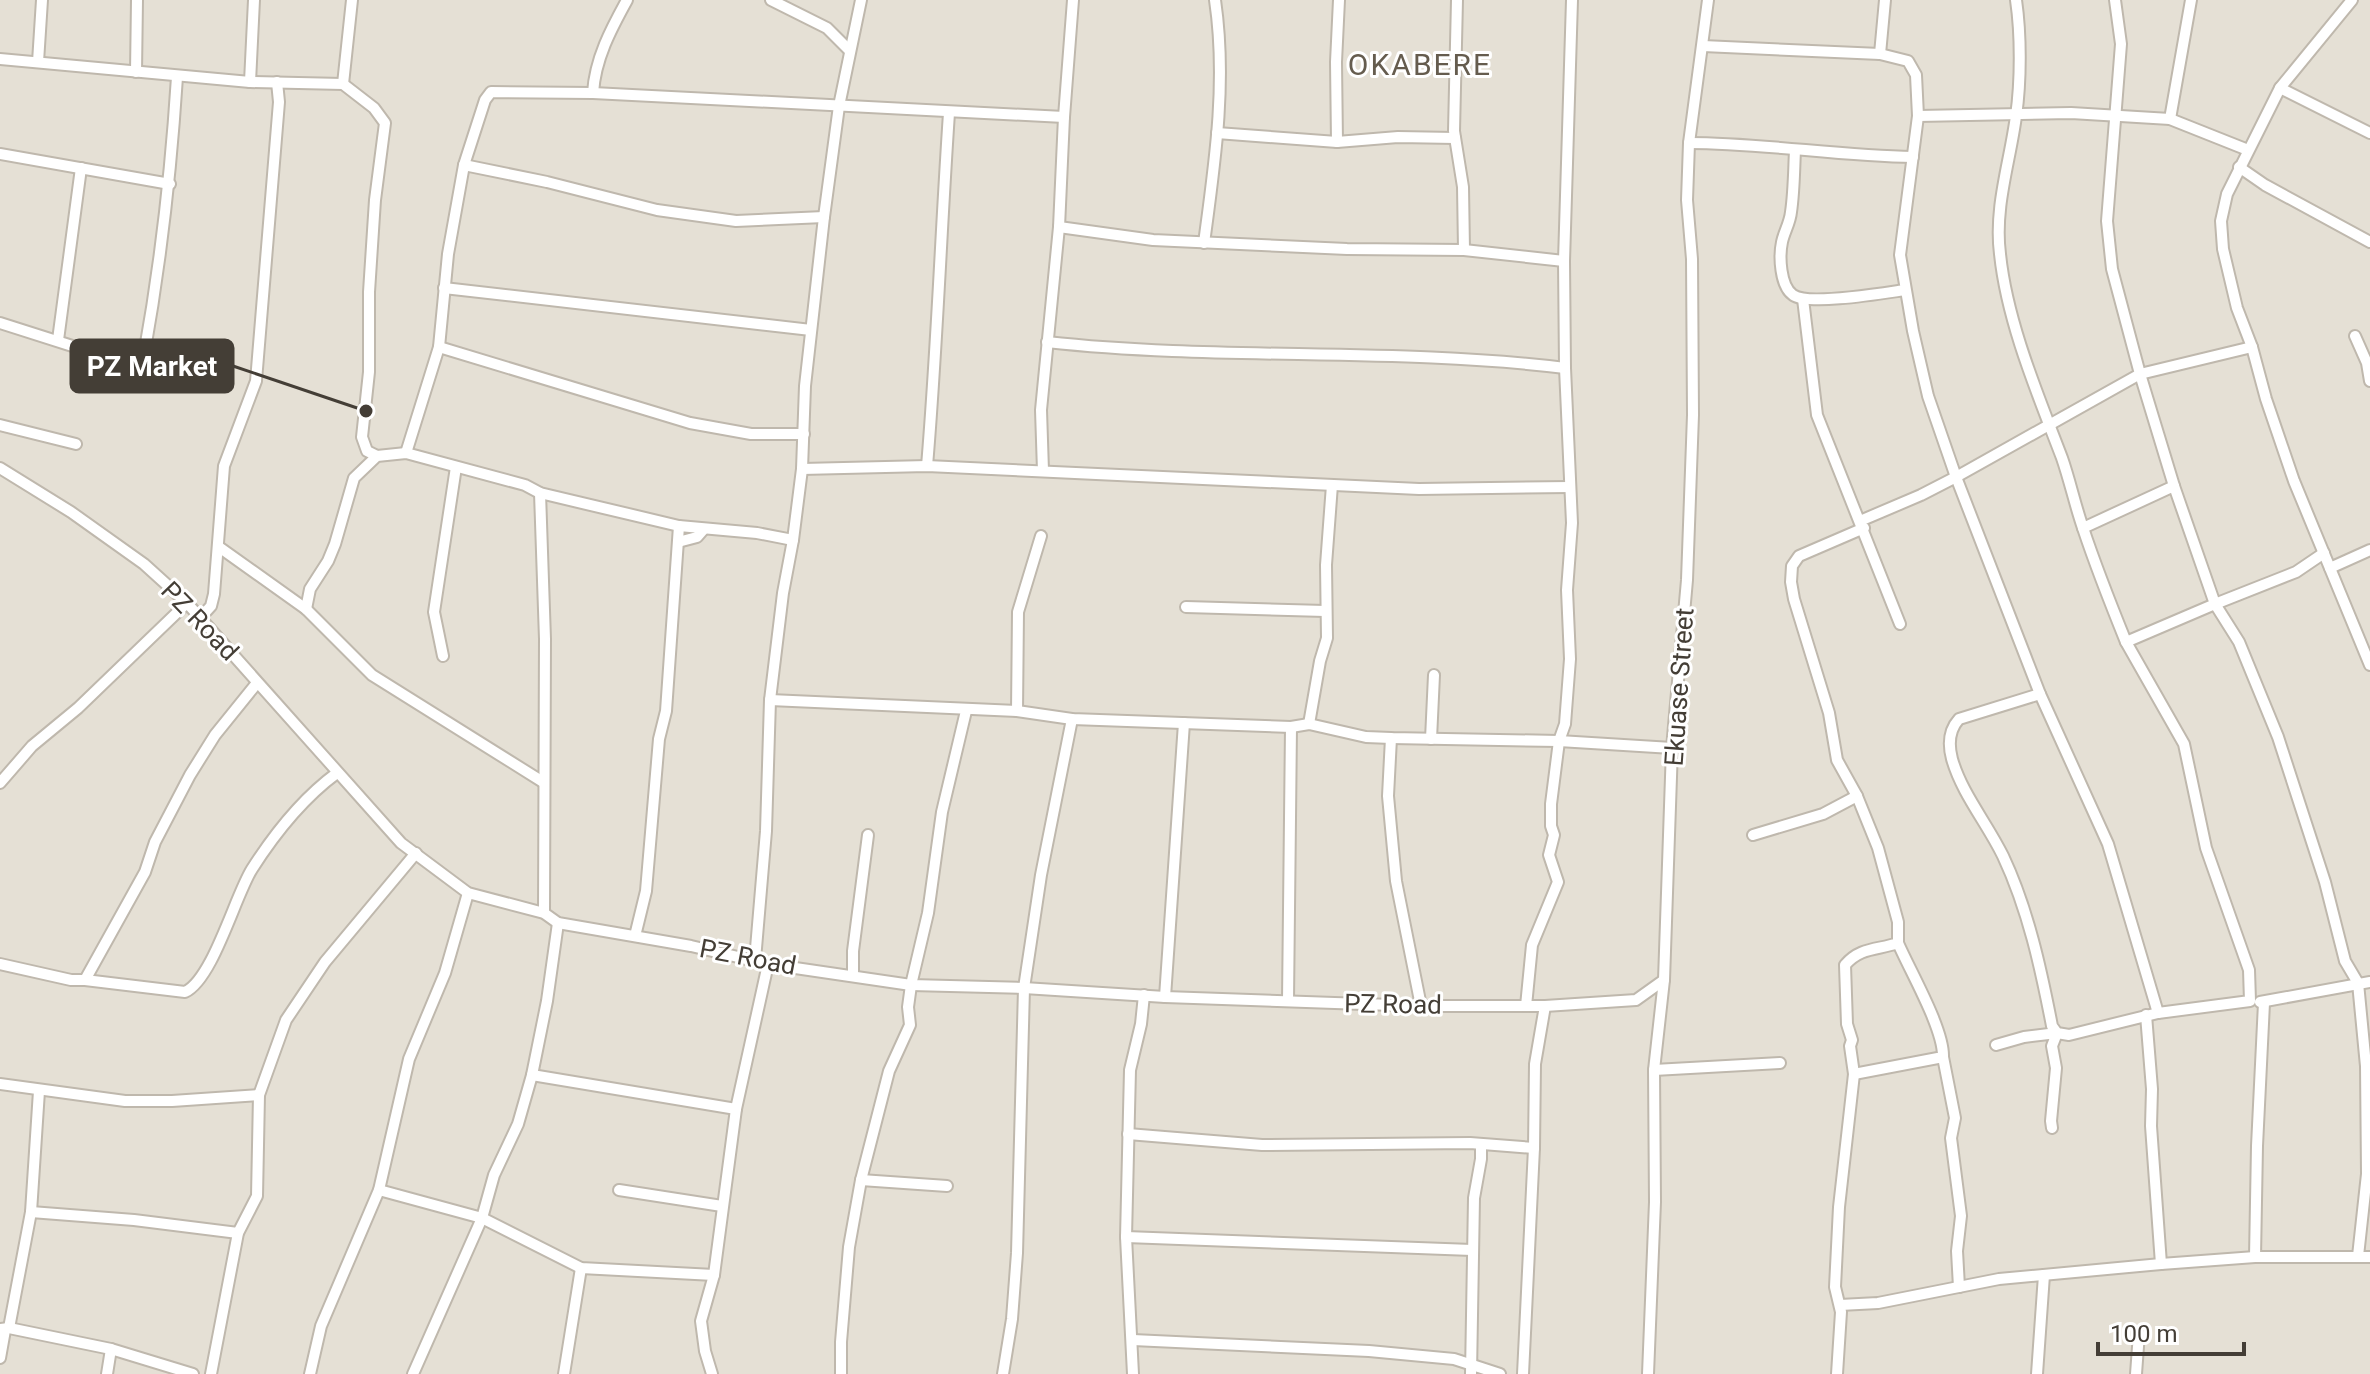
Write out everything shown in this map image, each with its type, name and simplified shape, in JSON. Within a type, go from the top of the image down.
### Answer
[{"type":"street","points":[[38,62],[42,0]]},
{"type":"street","points":[[136,72],[137,0]]},
{"type":"street","points":[[250,82],[254,0]]},
{"type":"street","points":[[343,84],[352,0]]},
{"type":"street","points":[[593,93],[600,57],[627,0]]},
{"type":"street","points":[[771,0],[827,28],[849,50]]},
{"type":"street","points":[[755,960],[766,831],[770,700],[802,469],[811,330],[824,217],[839,106],[861,0]]},
{"type":"street","points":[[1043,471],[1041,410],[1059,227],[1073,0]]},
{"type":"street","points":[[1204,243],[1221,69],[1215,0]]},
{"type":"street","points":[[1337,142],[1339,0]]},
{"type":"street","points":[[1457,0],[1454,104],[1455,138],[1463,187],[1464,250]]},
{"type":"street","points":[[1526,1006],[1532,945],[1558,882],[1549,855],[1554,835],[1551,804],[1559,741],[1565,724],[1570,659],[1567,590],[1571,538],[1564,261],[1572,0]]},
{"type":"street","name":"Ekuase Street","points":[[1648,1374],[1655,1202],[1654,1070],[1664,980],[1672,748],[1687,580],[1693,415],[1692,259],[1687,200],[1689,143],[1708,0]]},
{"type":"street","points":[[1880,54],[1885,0]]},
{"type":"street","points":[[2016,0],[2019,21],[2016,114],[2003,183],[2000,254],[2012,317],[2063,461],[2083,528],[2126,642],[2184,744],[2206,848],[2249,970],[2250,1001]]},
{"type":"street","points":[[1840,1305],[1878,1303],[1999,1279],[2161,1264],[2255,1257],[2359,1259],[2367,1174],[2366,1066],[2358,983],[2345,961],[2325,882],[2278,737],[2239,642],[2215,604],[2174,486],[2112,269],[2107,221],[2121,44],[2115,0]]},
{"type":"street","points":[[2170,119],[2191,0]]},
{"type":"street","points":[[2352,0],[2280,88],[2227,194],[2221,221],[2223,249],[2237,308],[2290,467],[2370,665]]},
{"type":"street","points":[[1703,46],[1880,54],[1908,61],[1916,75],[1918,116],[1908,203],[1900,242],[1905,290],[1928,396],[1956,477],[2040,694],[2108,844],[2152,1014],[2151,1141],[2161,1264]]},
{"type":"street","points":[[0,59],[177,77],[343,84],[374,108],[385,123],[371,255],[369,372],[362,437],[367,451],[377,456],[406,453],[525,485],[540,493],[679,526],[757,533],[793,540]]},
{"type":"street","points":[[0,323],[132,365],[139,364],[144,355],[158,278],[170,184],[177,77]]},
{"type":"street","points":[[201,617],[211,606],[214,594],[224,466],[256,381],[279,102],[277,82]]},
{"type":"street","points":[[2280,88],[2370,133]]},
{"type":"street","points":[[406,453],[439,347],[444,288],[464,165],[485,100],[491,92],[593,93],[1064,117]]},
{"type":"street","points":[[927,466],[935,380],[949,113]]},
{"type":"street","points":[[1918,116],[2071,113],[2170,119],[2248,150]]},
{"type":"street","points":[[1217,133],[1337,142],[1398,137],[1455,138]]},
{"type":"street","points":[[1689,143],[1742,143],[1864,156],[1913,157]]},
{"type":"street","points":[[1795,150],[1791,217],[1782,243],[1783,277],[1794,296],[1803,299],[1836,298],[1905,290]]},
{"type":"street","points":[[0,154],[170,184]]},
{"type":"street","points":[[464,165],[657,210],[736,221],[824,217]]},
{"type":"street","points":[[2239,167],[2265,185],[2370,242]]},
{"type":"street","points":[[58,340],[81,168]]},
{"type":"street","points":[[1059,227],[1117,237],[1204,243],[1464,250],[1564,261]]},
{"type":"street","points":[[444,288],[811,330]]},
{"type":"street","points":[[1803,299],[1817,415],[1900,624]]},
{"type":"street","points":[[2355,336],[2367,363],[2370,381]]},
{"type":"street","points":[[1047,342],[1123,350],[1429,359],[1565,368]]},
{"type":"street","points":[[439,347],[690,423],[751,434],[804,434]]},
{"type":"street","points":[[1959,1287],[1957,1251],[1961,1216],[1951,1138],[1955,1118],[1943,1048],[1898,943],[1898,922],[1878,848],[1857,796],[1837,760],[1829,713],[1794,599],[1792,566],[1799,556],[1956,477],[2140,374],[2252,347]]},
{"type":"street","points":[[0,425],[76,444]]},
{"type":"street","points":[[306,609],[310,589],[328,561],[354,478],[377,456]]},
{"type":"street","points":[[802,469],[927,466],[1419,489],[1570,487]]},
{"type":"street","points":[[443,656],[434,612],[456,467]]},
{"type":"street","name":"PZ Road","points":[[0,468],[71,512],[144,564],[187,603],[401,843],[468,893],[544,913],[558,923],[768,964],[911,985],[1421,1006],[1545,1006],[1636,1000],[1664,980]]},
{"type":"street","points":[[1309,724],[1327,638],[1325,611],[1332,485]]},
{"type":"street","points":[[2083,528],[2174,486]]},
{"type":"street","points":[[540,493],[545,639],[544,913]]},
{"type":"street","points":[[635,936],[646,891],[659,739],[666,711],[679,526]]},
{"type":"street","points":[[678,542],[697,537],[704,529]]},
{"type":"street","points":[[1017,711],[1018,612],[1041,536]]},
{"type":"street","points":[[219,547],[306,609],[372,675],[543,782]]},
{"type":"street","points":[[2330,568],[2370,550]]},
{"type":"street","points":[[2126,642],[2296,572],[2324,553]]},
{"type":"street","points":[[285,594],[310,589]]},
{"type":"street","points":[[0,783],[32,746],[78,708],[187,603]]},
{"type":"street","points":[[1186,607],[1325,611]]},
{"type":"street","points":[[1431,739],[1434,675]]},
{"type":"street","points":[[85,980],[145,872],[155,842],[190,775],[215,735],[257,683]]},
{"type":"street","points":[[2040,694],[1959,719],[1950,735],[1950,747],[1961,780],[2004,859],[2041,968],[2052,1026],[2057,1033]]},
{"type":"street","points":[[770,700],[1017,711],[1072,719],[1291,727],[1309,724],[1366,737],[1559,741],[1672,748]]},
{"type":"street","points":[[841,1374],[849,1247],[861,1180],[889,1071],[910,1025],[908,1007],[911,985],[928,913],[942,812],[966,711]]},
{"type":"street","points":[[1003,1374],[1012,1319],[1017,1253],[1024,988],[1041,875],[1072,719]]},
{"type":"street","points":[[1165,997],[1184,723]]},
{"type":"street","points":[[1288,1001],[1291,727]]},
{"type":"street","points":[[1391,738],[1388,796],[1396,881],[1421,1006]]},
{"type":"street","points":[[0,964],[71,980],[185,992],[193,988],[219,945],[250,872],[314,790],[337,773]]},
{"type":"street","points":[[1753,835],[1823,814],[1857,796]]},
{"type":"street","points":[[853,975],[853,951],[868,835]]},
{"type":"street","points":[[211,1374],[238,1233],[257,1196],[259,1095],[286,1020],[325,962],[416,853]]},
{"type":"street","points":[[310,1374],[321,1326],[379,1190],[409,1059],[445,973],[468,893]]},
{"type":"street","points":[[413,1374],[482,1218],[494,1175],[518,1124],[547,1001],[558,923]]},
{"type":"street","points":[[1837,1374],[1840,1305],[1835,1287],[1839,1207],[1854,1074],[1852,1040],[1847,1024],[1845,965],[1852,957],[1868,949],[1898,943]]},
{"type":"street","points":[[712,1374],[701,1321],[714,1275],[736,1109],[768,964]]},
{"type":"street","points":[[1996,1045],[2024,1037],[2057,1033],[2069,1035],[2152,1014],[2250,1001],[2264,1003],[2370,982]]},
{"type":"street","points":[[1133,1374],[1126,1237],[1128,1134],[1130,1070],[1144,995]]},
{"type":"street","points":[[2255,1257],[2264,1003]]},
{"type":"street","points":[[1523,1374],[1535,1064],[1545,1006]]},
{"type":"street","points":[[2052,1128],[2056,1068],[2052,1046],[2057,1033]]},
{"type":"street","points":[[1854,1074],[1943,1057]]},
{"type":"street","points":[[1654,1070],[1780,1063]]},
{"type":"street","points":[[532,1075],[736,1109]]},
{"type":"street","points":[[0,1084],[125,1101],[259,1095]]},
{"type":"street","points":[[0,1358],[31,1212],[39,1091]]},
{"type":"street","points":[[1128,1134],[1262,1145],[1481,1144],[1534,1148]]},
{"type":"street","points":[[1471,1370],[1474,1198],[1481,1144]]},
{"type":"street","points":[[861,1180],[947,1186]]},
{"type":"street","points":[[379,1190],[482,1218],[581,1268],[714,1275]]},
{"type":"street","points":[[619,1190],[722,1206]]},
{"type":"street","points":[[31,1212],[134,1220],[238,1233]]},
{"type":"street","points":[[1126,1237],[1472,1250]]},
{"type":"street","points":[[2358,1256],[2370,1257]]},
{"type":"street","points":[[564,1374],[581,1268]]},
{"type":"street","points":[[2037,1374],[2044,1275]]},
{"type":"street","points":[[5,1329],[111,1349],[193,1374]]},
{"type":"street","points":[[2136,1374],[2139,1333]]},
{"type":"street","points":[[1133,1340],[1369,1351],[1454,1359],[1471,1370],[1500,1374]]},
{"type":"street","points":[[107,1374],[111,1349]]},
{"type":"shaded area","points":[[0,0],[2370,0],[2370,1374],[0,1374]]},
{"type":"place","name":"PZ Market","points":[[366,411]]},
{"type":"district","name":"OKABERE","points":[[1420,64]]}]
